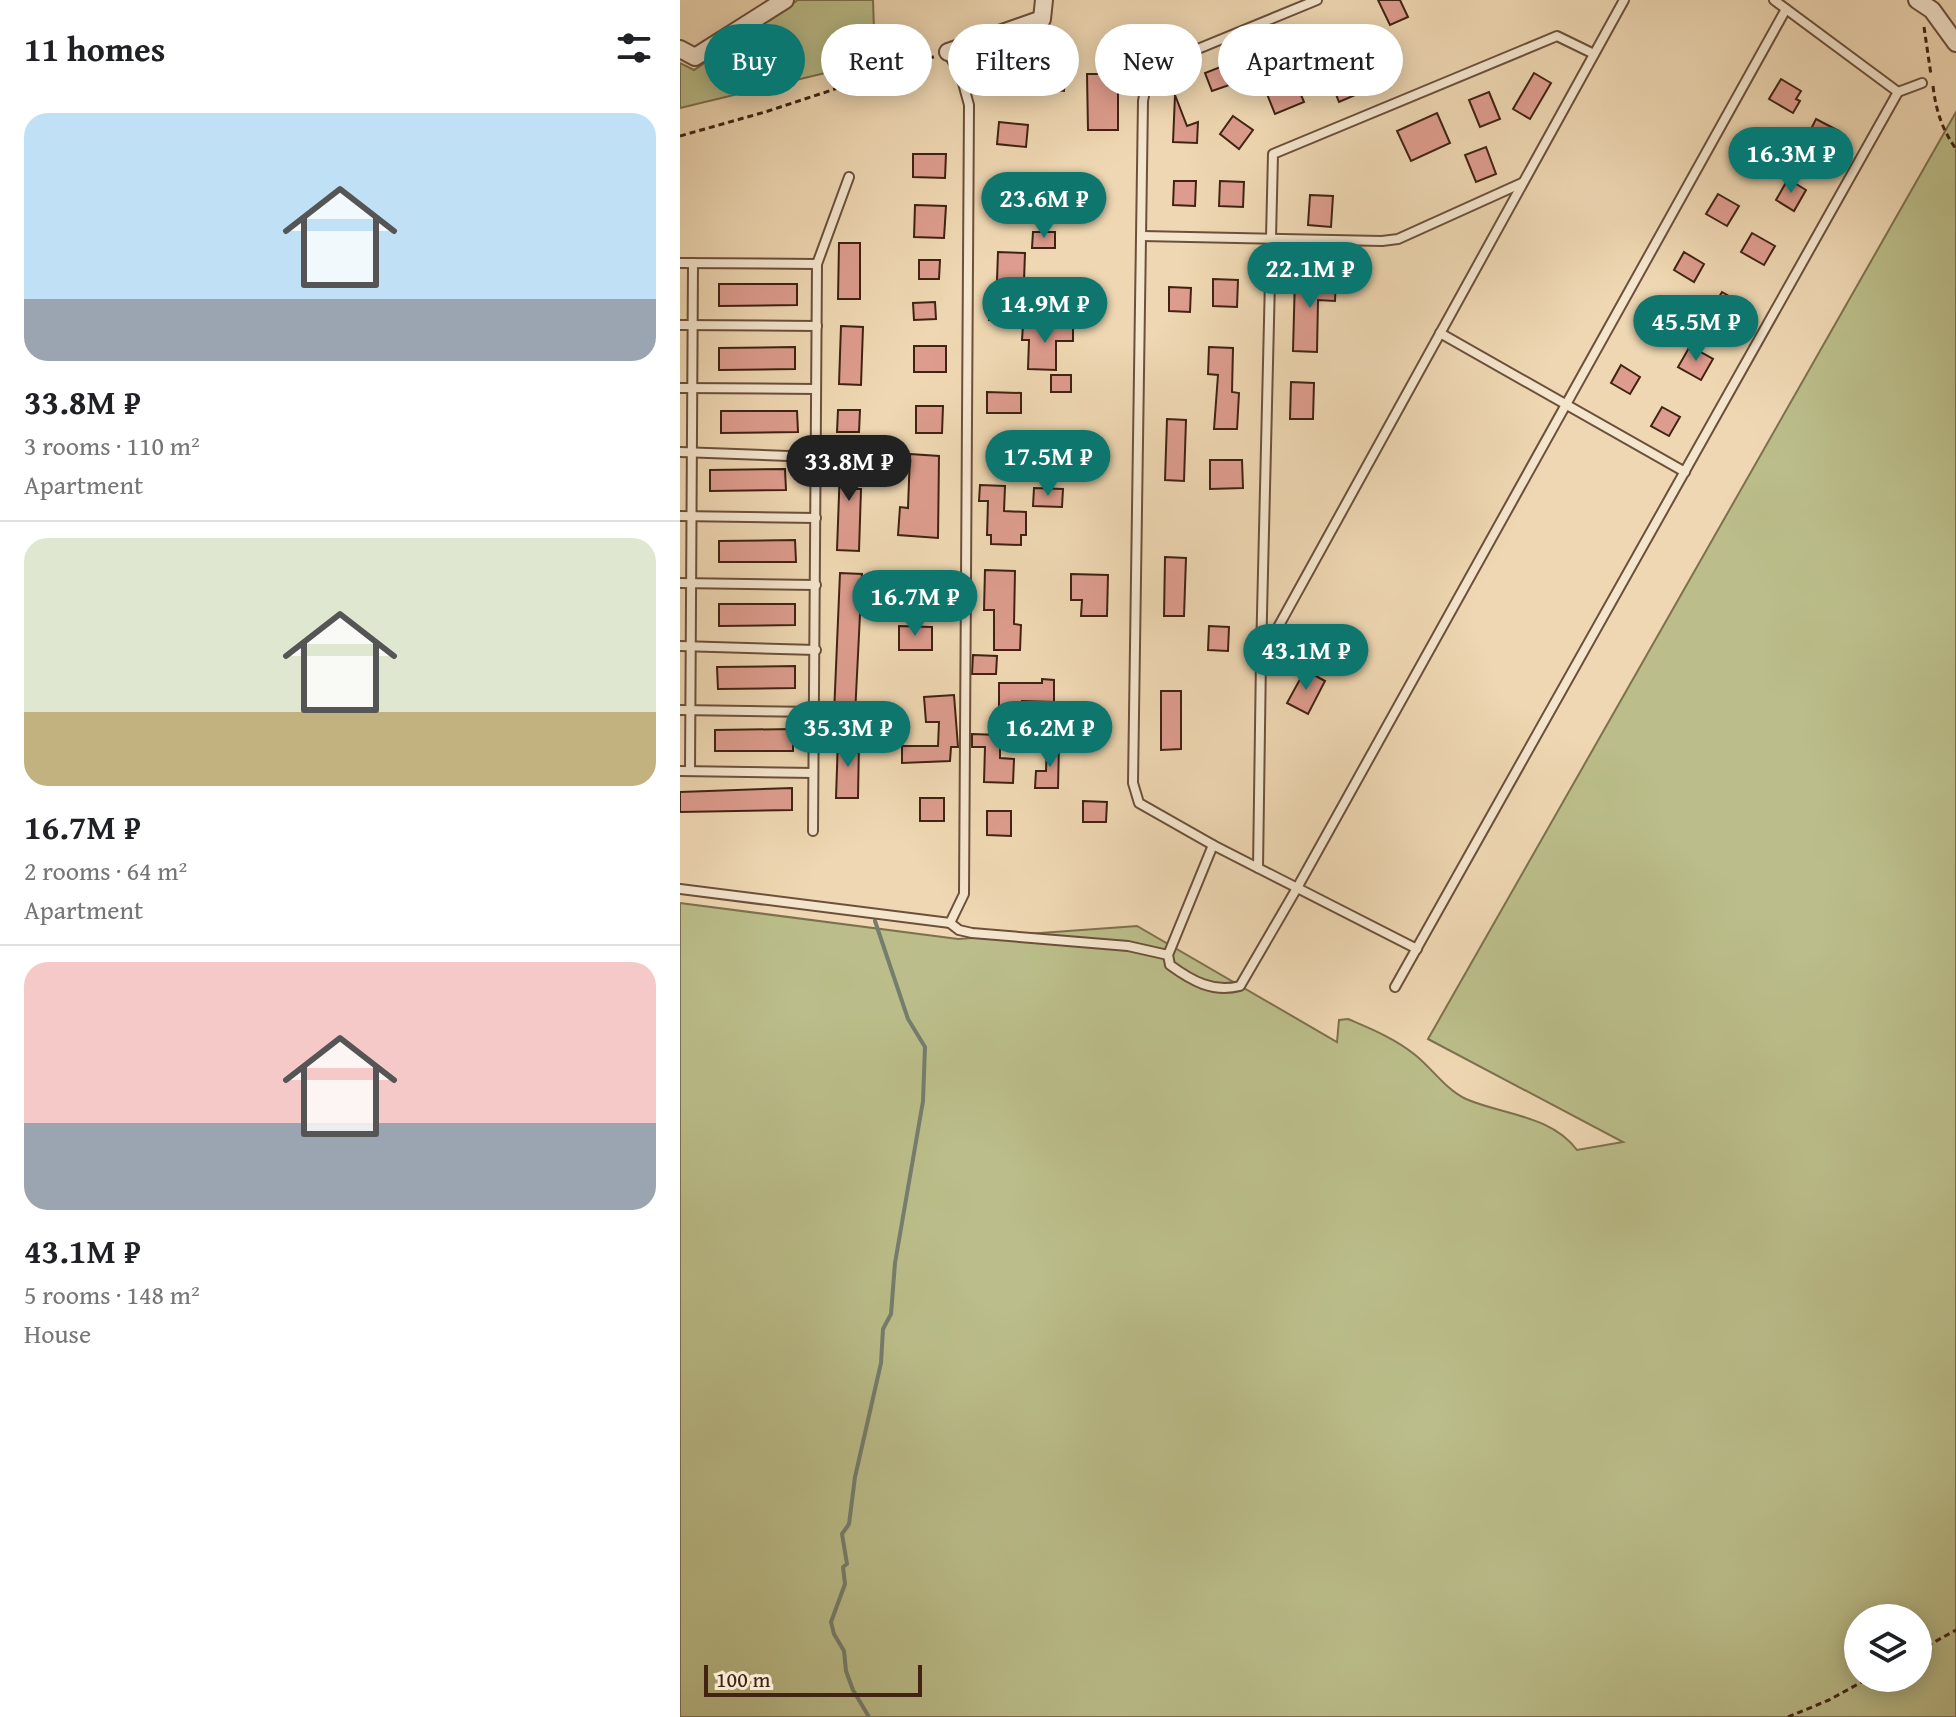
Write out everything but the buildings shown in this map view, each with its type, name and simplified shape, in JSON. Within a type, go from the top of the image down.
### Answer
[{"type":"street","points":[[688,53],[785,0]]},
{"type":"street","points":[[1028,24],[1042,19],[1044,0]]},
{"type":"street","points":[[1917,0],[1932,10],[1956,43]]},
{"type":"lane","points":[[1317,0],[1149,69],[1143,101],[1133,783],[1139,803],[1213,845],[1417,949]]},
{"type":"lane","points":[[1261,658],[1624,0]]},
{"type":"lane","points":[[1774,0],[1898,92]]},
{"type":"lane","points":[[1213,845],[1168,955],[1170,965],[1205,986],[1226,990],[1240,986],[1297,888],[1786,9]]},
{"type":"lane","points":[[1258,868],[1273,154],[1557,36],[1594,54]]},
{"type":"lane","points":[[1395,987],[1898,92],[1922,83]]},
{"type":"lane","points":[[950,923],[964,894],[969,105],[967,96]]},
{"type":"lane","points":[[813,831],[817,264],[849,177]]},
{"type":"lane","points":[[1142,236],[1271,240],[1398,239],[1523,183]]},
{"type":"lane","points":[[680,263],[817,264]]},
{"type":"lane","points":[[690,771],[693,263]]},
{"type":"lane","points":[[680,325],[817,326]]},
{"type":"lane","points":[[1440,333],[1685,472]]},
{"type":"lane","points":[[680,388],[816,389]]},
{"type":"lane","points":[[680,452],[816,457]]},
{"type":"lane","points":[[680,516],[816,518]]},
{"type":"lane","points":[[680,583],[816,585]]},
{"type":"lane","points":[[680,646],[816,650]]},
{"type":"lane","points":[[680,710],[816,712]]},
{"type":"lane","points":[[680,771],[813,773]]},
{"type":"lane","points":[[680,889],[950,923],[959,930],[972,933],[1128,946],[1168,955]]},
{"type":"path","points":[[680,136],[765,112],[948,52]]},
{"type":"path","points":[[1932,1643],[1956,1630]]},
{"type":"path","points":[[1788,1717],[1844,1692]]},
{"type":"green space","points":[[798,0],[873,0],[874,24],[821,24],[821,74],[805,78],[805,24],[762,24]]},
{"type":"green space","points":[[680,63],[694,70],[704,63],[704,96],[730,96],[680,108]]},
{"type":"green space","points":[[1956,112],[1956,1717],[680,1717],[680,903],[958,939],[1137,926],[1337,1042],[1339,1020],[1348,1019],[1382,1034],[1414,1054],[1458,1095],[1540,1123],[1566,1138],[1577,1150],[1623,1142],[1428,1039]]},
{"type":"waterway","points":[[869,1717],[853,1690],[846,1671],[844,1651],[831,1622],[845,1584],[843,1567],[847,1564],[842,1534],[849,1524],[855,1477],[881,1363],[883,1329],[891,1314],[895,1263],[923,1101],[925,1047],[908,1019],[875,921]]}]
